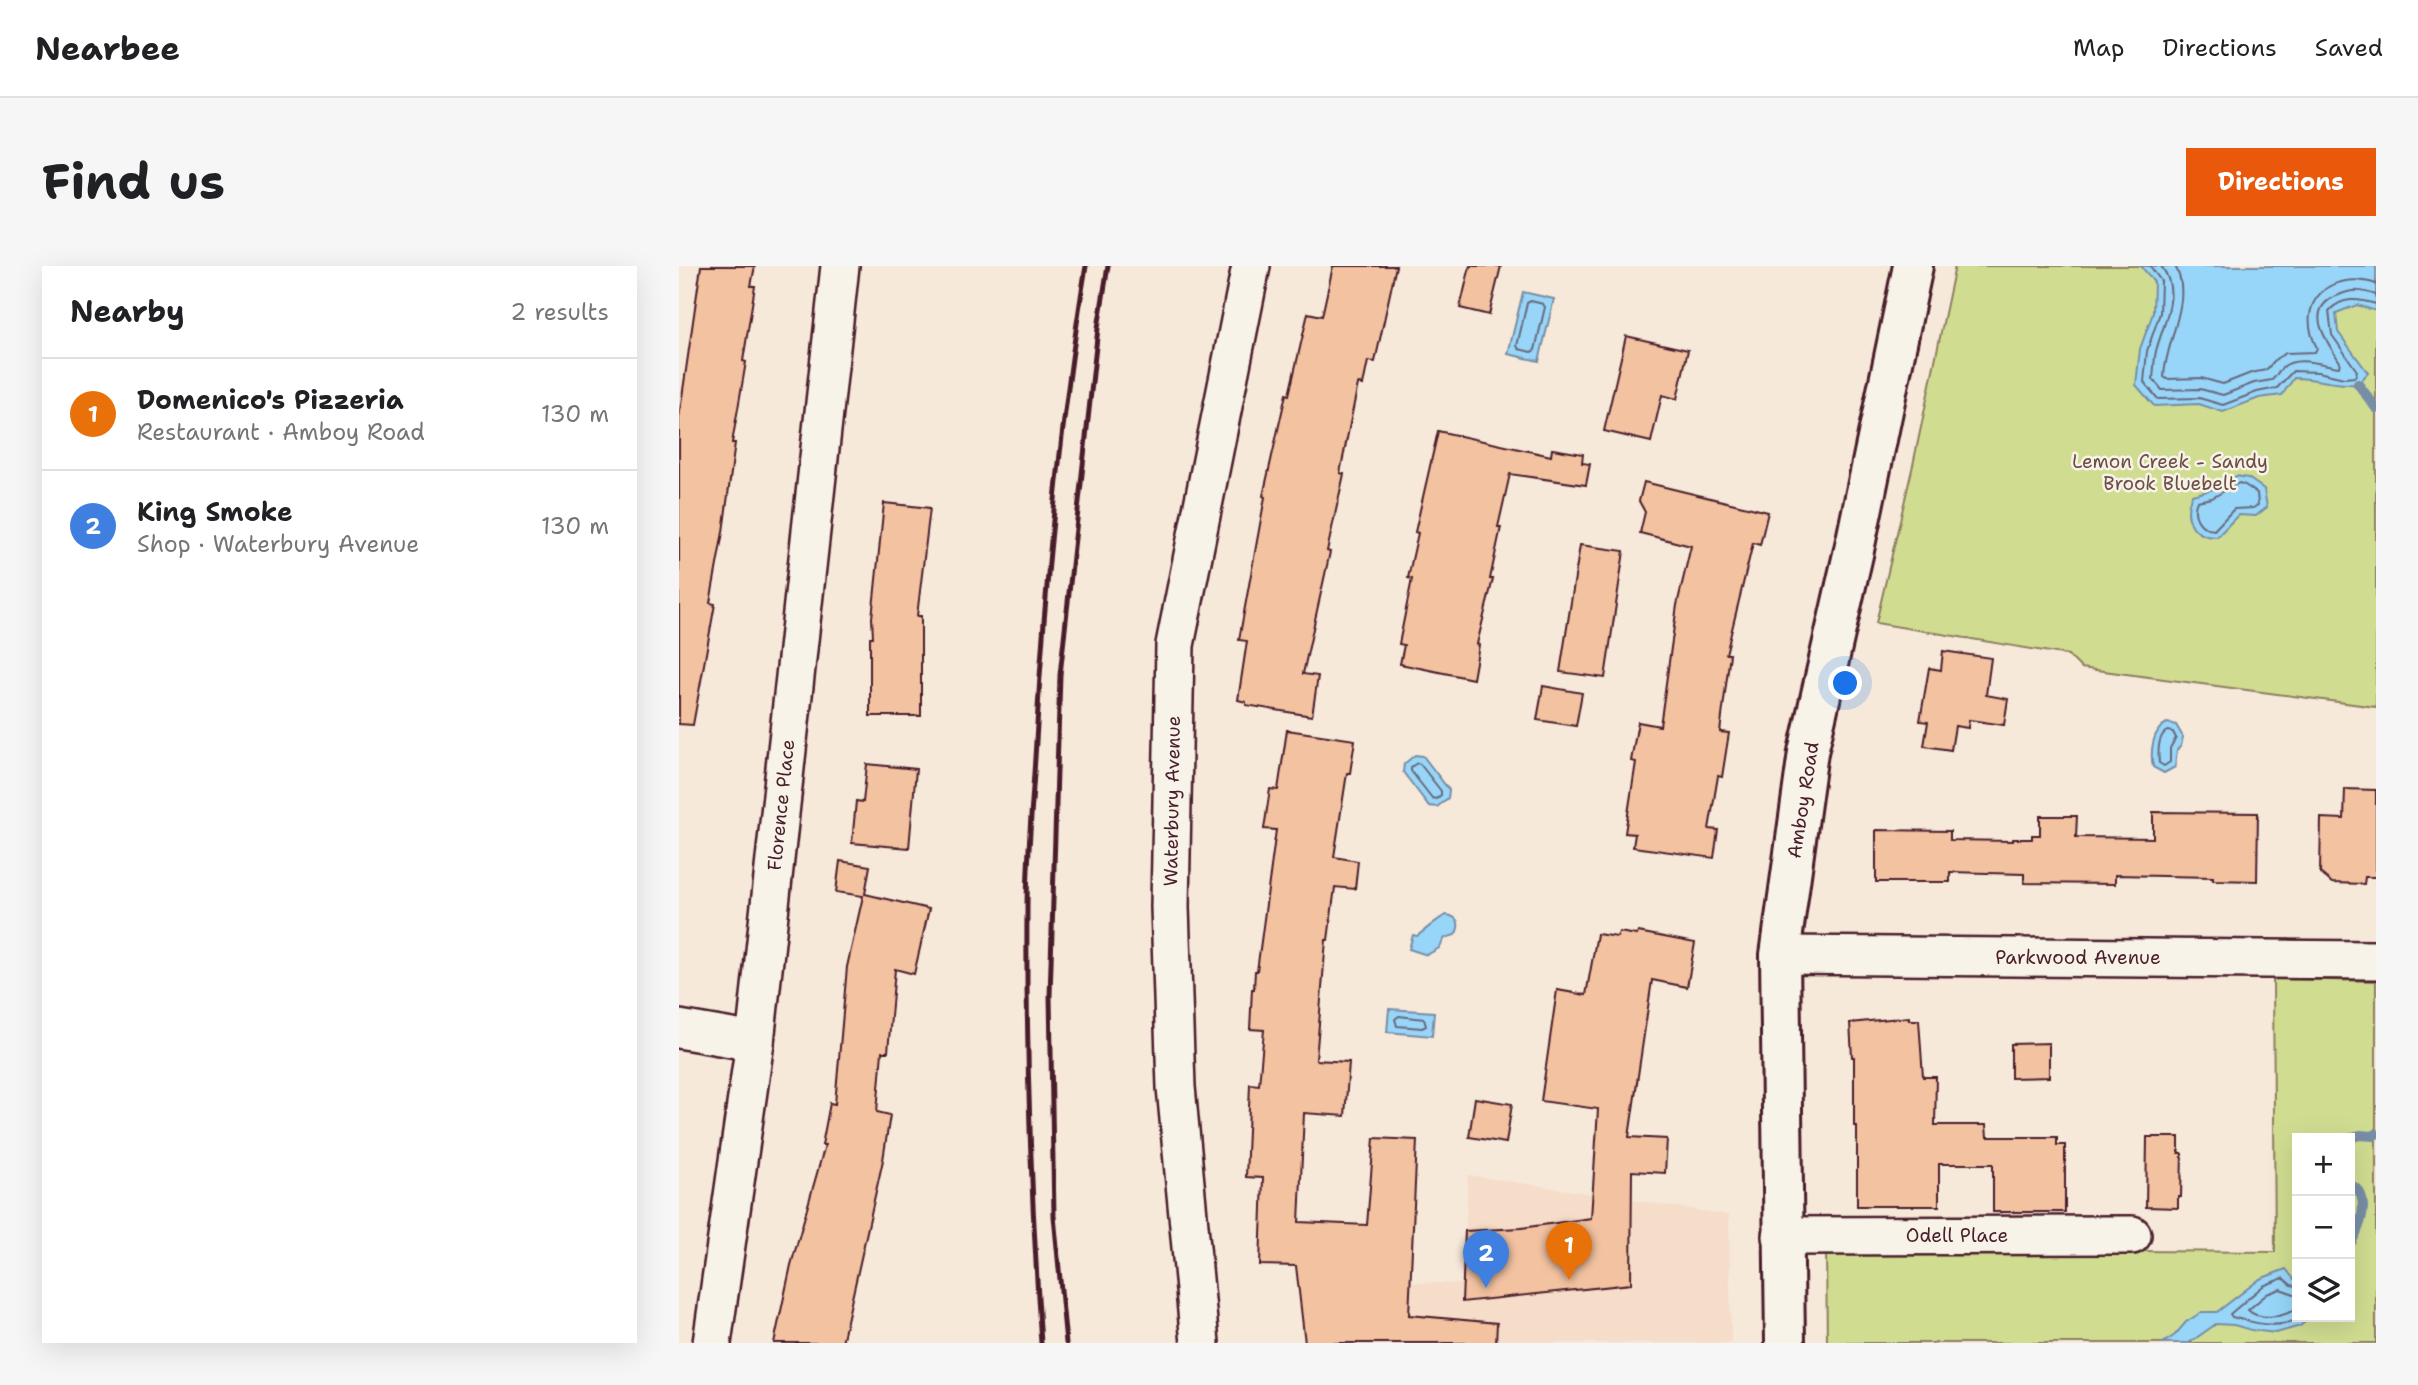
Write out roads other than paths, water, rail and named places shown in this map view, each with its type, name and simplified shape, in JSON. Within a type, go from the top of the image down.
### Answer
[{"type":"main road","name":"Amboy Road","points":[[1785,1343],[1780,956],[1808,752],[1857,537],[1913,266]]},
{"type":"street","name":"Florence Place","points":[[712,1343],[755,1042],[840,266]]},
{"type":"street","name":"Waterbury Avenue","points":[[1201,1343],[1176,1087],[1170,907],[1175,646],[1251,266]]},
{"type":"street","name":"Parkwood Avenue","points":[[1780,956],[2376,960]]},
{"type":"street","points":[[679,1029],[755,1042]]},
{"type":"street","name":"Odell Place","points":[[1782,1236],[2132,1234]]},
{"type":"water","points":[[2141,266],[2376,266],[2376,311],[2357,305],[2336,313],[2338,332],[2368,373],[2358,384],[2294,378],[2282,395],[2259,398],[2223,412],[2199,404],[2154,406],[2136,385],[2140,349],[2153,313],[2154,282]]},
{"type":"water","points":[[1523,292],[1554,299],[1539,361],[1508,354]]},
{"type":"water","points":[[2236,476],[2248,478],[2264,489],[2267,507],[2256,516],[2238,515],[2217,537],[2195,530],[2188,511],[2192,495],[2215,488]]},
{"type":"water","points":[[2167,723],[2176,725],[2183,737],[2177,750],[2175,767],[2164,773],[2153,767],[2152,748],[2158,731]]},
{"type":"water","points":[[1415,755],[1423,756],[1449,790],[1448,798],[1437,807],[1429,806],[1403,772],[1404,764]]},
{"type":"water","points":[[1447,915],[1458,922],[1455,935],[1445,938],[1439,948],[1427,955],[1409,949],[1413,935],[1417,936]]},
{"type":"water","points":[[1389,1009],[1434,1012],[1432,1036],[1387,1032]]},
{"type":"water","points":[[2286,1269],[2292,1277],[2292,1322],[2305,1322],[2276,1333],[2216,1324],[2189,1343],[2163,1343],[2175,1335],[2186,1322],[2202,1312],[2217,1312],[2260,1279]]},
{"type":"waterway","points":[[2358,384],[2376,408]]},
{"type":"waterway","points":[[2355,1136],[2376,1134]]},
{"type":"waterway","points":[[2355,1188],[2363,1203],[2355,1234]]},
{"type":"railway","points":[[1041,1343],[1028,1072],[1028,867],[1044,622],[1055,503],[1068,384],[1086,266]]},
{"type":"railway","points":[[1066,1343],[1054,1216],[1050,996],[1060,675],[1098,328],[1108,266]]},
{"type":"place","name":"Domenico's Pizzeria","points":[[1569,1280]]},
{"type":"place","name":"King Smoke","points":[[1486,1288]]},
{"type":"park label","name":"Lemon Creek - Sandy Brook Bluebelt","points":[[2170,472]]}]
